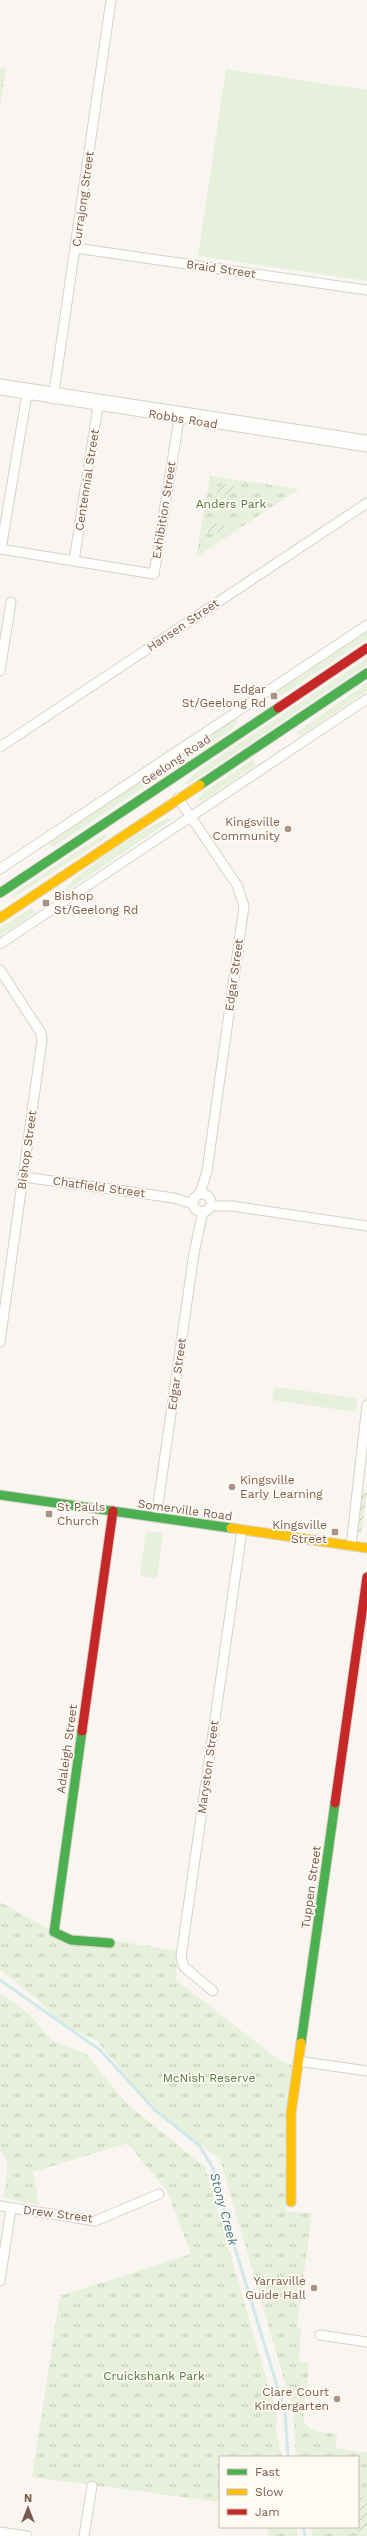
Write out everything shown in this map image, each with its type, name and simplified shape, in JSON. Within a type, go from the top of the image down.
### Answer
[{"type":"main road","name":"Geelong Road","points":[[0,893],[367,648]]},
{"type":"main road","points":[[0,918],[367,673]]},
{"type":"main road","points":[[166,781],[178,798]]},
{"type":"main road","name":"Somerville Road","points":[[0,1495],[367,1548]]},
{"type":"main road","name":"Adaleigh Street","points":[[110,1943],[102,1944],[66,1939],[58,1937],[54,1932],[113,1511]]},
{"type":"main road","name":"Tuppen Street","points":[[291,2202],[290,2123],[367,1577]]},
{"type":"street","name":"Currajong Street","points":[[54,395],[111,0]]},
{"type":"street","name":"Braid Street","points":[[75,248],[367,290]]},
{"type":"street","name":"Robbs Road","points":[[0,384],[54,395],[367,447]]},
{"type":"street","name":"Robbs Road","points":[[0,390],[27,394],[54,395]]},
{"type":"street","points":[[0,549],[27,394]]},
{"type":"street","name":"Centennial Street","points":[[74,561],[99,402]]},
{"type":"street","name":"Robbs Road","points":[[180,415],[367,440]]},
{"type":"street","name":"Exhibition Street","points":[[0,549],[154,574],[180,415]]},
{"type":"street","name":"Hansen Street","points":[[0,747],[367,503]]},
{"type":"street","points":[[0,671],[11,602]]},
{"type":"street","name":"Geelong Road","points":[[0,869],[367,625]]},
{"type":"street","points":[[0,944],[367,699]]},
{"type":"street","name":"Edgar Street","points":[[156,1518],[244,906],[237,885],[178,798]]},
{"type":"street","name":"Bishop Street","points":[[0,970],[41,1034],[42,1040],[0,1342]]},
{"type":"street","name":"Chatfield Street","points":[[24,1177],[367,1226]]},
{"type":"street","points":[[351,1546],[367,1404]]},
{"type":"street","name":"Maryston Street","points":[[213,1991],[184,1967],[182,1957],[242,1530]]},
{"type":"street","points":[[298,2061],[367,2071]]},
{"type":"street","name":"Drew Street","points":[[0,2206],[95,2221],[159,2194]]},
{"type":"street","points":[[0,2281],[11,2208]]},
{"type":"street","points":[[320,2336],[367,2342]]},
{"type":"street","points":[[84,2536],[92,2486]]},
{"type":"street","points":[[0,2532],[27,2536]]},
{"type":"green space","points":[[0,67],[6,68],[0,107]]},
{"type":"green space","points":[[226,69],[367,90],[367,281],[198,256]]},
{"type":"green space","name":"Anders Park","points":[[210,476],[299,489],[196,557]]},
{"type":"green space","points":[[224,484],[232,486],[234,489],[230,495],[217,494],[216,488]]},
{"type":"green space","points":[[215,523],[223,524],[225,528],[221,533],[208,532],[208,526]]},
{"type":"green space","points":[[367,631],[367,639],[279,697],[275,691]]},
{"type":"green space","points":[[367,658],[367,665],[189,784],[184,784],[199,770]]},
{"type":"green space","points":[[367,683],[367,691],[300,736],[297,732]]},
{"type":"green space","points":[[235,718],[238,722],[231,730],[55,846],[53,847],[49,843]]},
{"type":"green space","points":[[252,760],[256,765],[202,801],[196,802],[203,793]]},
{"type":"green space","points":[[175,817],[64,893],[63,891],[76,878],[111,851],[140,832],[166,819]]},
{"type":"green space","points":[[106,834],[108,837],[13,898],[11,895],[88,844]]},
{"type":"green space","points":[[32,907],[35,913],[0,936],[0,928]]},
{"type":"green space","points":[[274,1387],[357,1398],[356,1412],[272,1400]]},
{"type":"green space","points":[[362,1493],[367,1493],[361,1534],[358,1531]]},
{"type":"green space","points":[[146,1531],[163,1533],[157,1578],[140,1576]]},
{"type":"green space","name":"McNish Reserve","points":[[0,1902],[50,1930],[178,1951],[176,1980],[279,2060],[294,2066],[285,2123],[286,2211],[312,2213],[297,2326],[301,2328],[299,2361],[307,2362],[309,2365],[303,2418],[308,2427],[316,2431],[337,2434],[335,2448],[367,2453],[367,2536],[313,2536],[311,2528],[359,2528],[359,2456],[296,2456],[293,2410],[220,2159],[172,2123],[140,2092],[96,2040],[59,2023],[41,2002],[0,1970]]},
{"type":"green space","name":"Cruickshank Park","points":[[0,1993],[30,2015],[51,2040],[86,2054],[127,2104],[205,2167],[277,2416],[276,2432],[282,2456],[219,2456],[219,2502],[32,2477],[60,2296],[191,2254],[166,2189],[127,2143],[33,2172],[39,2205],[4,2198],[8,2163],[0,2150]]},
{"type":"green space","points":[[359,2497],[367,2498],[367,2529],[359,2531],[351,2528],[359,2528]]},
{"type":"green space","points":[[266,2528],[296,2528],[298,2536],[269,2536]]},
{"type":"waterway","name":"Stony Creek","points":[[0,1980],[100,2050],[155,2110],[199,2145],[213,2168],[235,2248],[285,2412],[288,2456]]},
{"type":"waterway","name":"Stony Creek","points":[[303,2528],[305,2536]]},
{"type":"traffic: fast","points":[[200,785],[367,673]]},
{"type":"traffic: fast","points":[[0,893],[278,708]]},
{"type":"traffic: fast","points":[[0,1495],[231,1528]]},
{"type":"traffic: fast","points":[[82,1731],[54,1932],[71,1940],[110,1943]]},
{"type":"traffic: fast","points":[[301,2043],[335,1803]]},
{"type":"traffic: slow","points":[[0,918],[200,785]]},
{"type":"traffic: slow","points":[[231,1528],[367,1548]]},
{"type":"traffic: slow","points":[[291,2202],[291,2113],[301,2043]]},
{"type":"traffic: jam","points":[[278,708],[367,648]]},
{"type":"traffic: jam","points":[[82,1731],[113,1511]]},
{"type":"traffic: jam","points":[[335,1803],[367,1577]]},
{"type":"place","name":"Edgar St/Geelong Rd","points":[[274,696]]},
{"type":"place","name":"Kingsville Community","points":[[288,829]]},
{"type":"place","name":"Bishop St/Geelong Rd","points":[[46,903]]},
{"type":"place","name":"Kingsville Early Learning","points":[[232,1487]]},
{"type":"place","name":"St Pauls Church","points":[[49,1514]]},
{"type":"place","name":"Kingsville Street","points":[[335,1532]]},
{"type":"place","name":"Yarraville Guide Hall","points":[[314,2288]]},
{"type":"place","name":"Clare Court Kindergarten","points":[[337,2399]]}]
